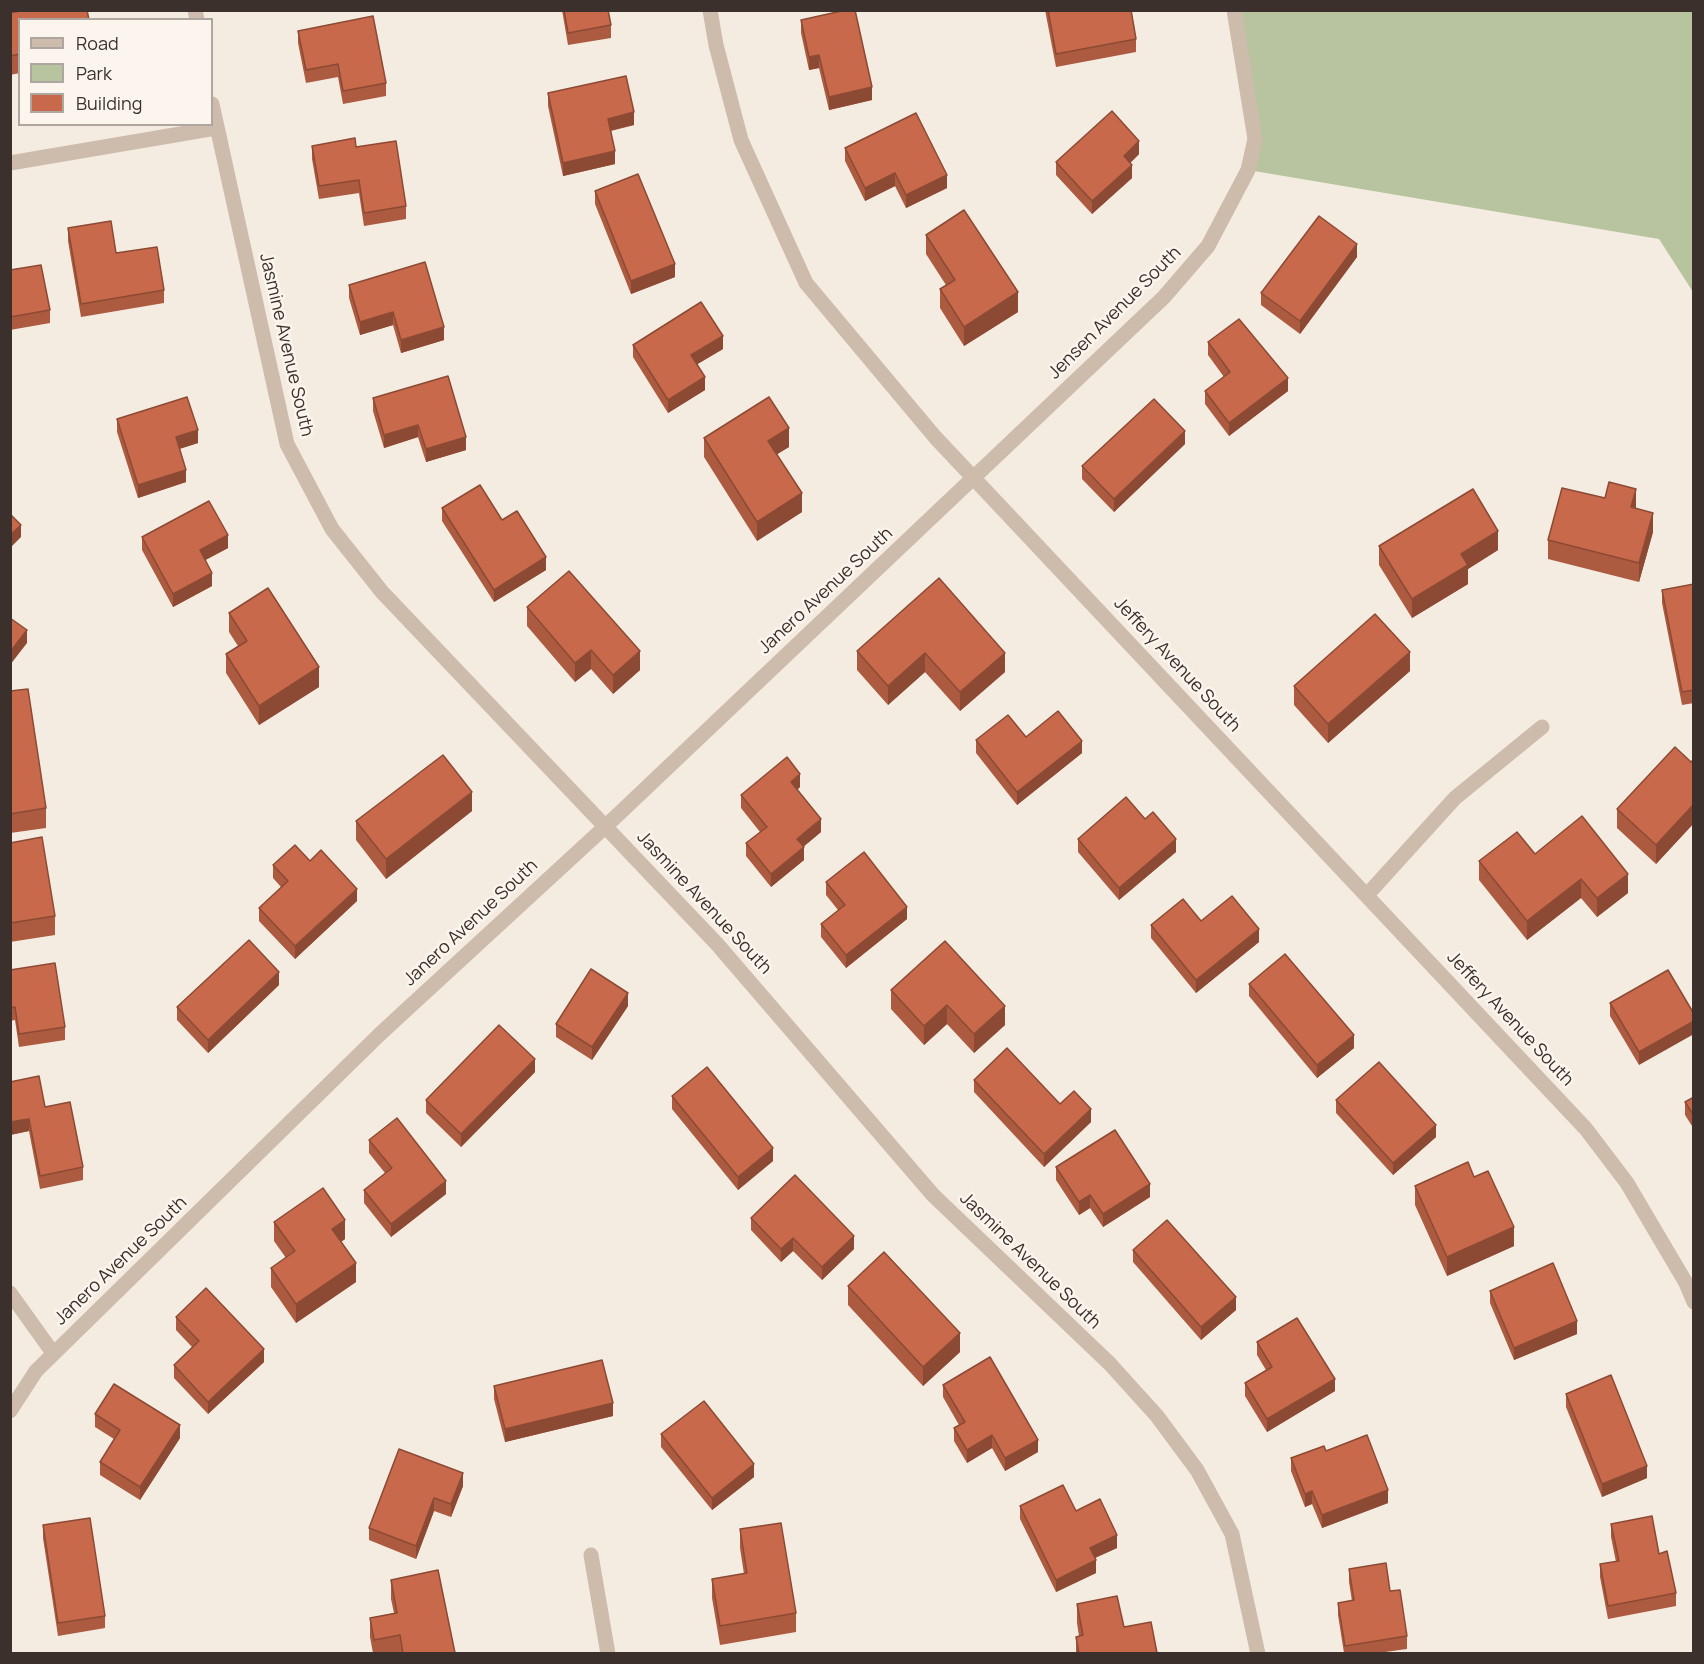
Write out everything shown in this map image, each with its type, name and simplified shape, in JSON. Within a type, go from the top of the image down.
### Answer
[{"type":"street","name":"Jeffery Avenue South","points":[[710,10],[716,45],[741,140],[806,283],[935,437],[1586,1129],[1627,1183],[1686,1283],[1694,1302]]},
{"type":"street","name":"Jensen Avenue South","points":[[974,478],[1164,297],[1209,246],[1248,170],[1255,138],[1234,10]]},
{"type":"street","name":"Jasmine Avenue South","points":[[213,110],[287,444],[332,529],[382,592],[717,944],[933,1195],[1110,1364],[1156,1416],[1197,1470],[1232,1534],[1258,1653]]},
{"type":"street","points":[[10,163],[216,128]]},
{"type":"street","name":"Janero Avenue South","points":[[10,1411],[36,1371],[53,1353],[380,1034],[606,826],[974,478]]},
{"type":"street","points":[[1367,895],[1455,798],[1542,727]]},
{"type":"street","points":[[10,1293],[53,1353]]},
{"type":"street","points":[[591,1556],[608,1653]]},
{"type":"green space","points":[[1234,11],[1693,11],[1693,292],[1659,239],[1248,170],[1255,138]]},
{"type":"building","points":[[26,10],[87,10],[89,18],[18,18],[18,54],[10,56],[10,13]]},
{"type":"building","points":[[564,10],[608,10],[611,25],[568,33]]},
{"type":"building","points":[[855,10],[872,87],[829,97],[819,55],[809,57],[801,20]]},
{"type":"building","points":[[1048,10],[1131,10],[1136,39],[1056,54]]},
{"type":"building","points":[[373,16],[386,83],[343,91],[338,64],[306,70],[298,31]]},
{"type":"building","points":[[626,76],[634,112],[608,119],[615,151],[563,163],[548,93]]},
{"type":"building","points":[[1112,111],[1139,141],[1124,156],[1132,165],[1092,201],[1056,162]]},
{"type":"building","points":[[916,113],[947,175],[906,195],[895,173],[865,188],[845,148]]},
{"type":"building","points":[[355,138],[356,147],[396,141],[406,206],[364,213],[359,180],[319,186],[312,146]]},
{"type":"building","points":[[638,174],[675,264],[631,281],[595,191]]},
{"type":"building","points":[[964,210],[1018,292],[964,327],[940,289],[955,280],[926,235]]},
{"type":"building","points":[[1319,216],[1357,244],[1300,321],[1261,293]]},
{"type":"building","points":[[111,221],[116,253],[157,247],[164,290],[81,304],[68,228]]},
{"type":"building","points":[[425,262],[444,327],[401,340],[393,312],[360,322],[349,285]]},
{"type":"building","points":[[41,265],[50,310],[10,317],[10,270]]},
{"type":"building","points":[[701,302],[723,336],[691,355],[705,377],[668,400],[633,345]]},
{"type":"building","points":[[1239,319],[1288,378],[1229,423],[1205,391],[1230,372],[1208,342]]},
{"type":"building","points":[[448,376],[466,437],[426,449],[418,425],[384,435],[373,398]]},
{"type":"building","points":[[187,397],[198,430],[176,437],[186,470],[138,485],[117,419]]},
{"type":"building","points":[[769,397],[789,428],[768,441],[802,493],[757,522],[704,438]]},
{"type":"building","points":[[1154,399],[1185,431],[1114,499],[1082,466]]},
{"type":"building","points":[[1609,482],[1636,489],[1631,507],[1653,513],[1639,563],[1548,540],[1562,488],[1605,498]]},
{"type":"building","points":[[480,485],[502,520],[517,511],[546,557],[494,590],[442,508]]},
{"type":"building","points":[[1473,489],[1498,531],[1461,554],[1468,565],[1412,599],[1379,546]]},
{"type":"building","points":[[209,501],[228,535],[200,550],[212,573],[173,594],[142,537]]},
{"type":"building","points":[[10,514],[21,525],[10,535]]},
{"type":"building","points":[[569,571],[640,651],[613,675],[591,650],[575,663],[527,607]]},
{"type":"building","points":[[939,578],[1005,653],[960,692],[925,653],[888,686],[857,651]]},
{"type":"building","points":[[1694,584],[1694,690],[1682,692],[1662,590]]},
{"type":"building","points":[[268,588],[319,667],[259,706],[226,654],[247,641],[229,613]]},
{"type":"building","points":[[1375,614],[1410,652],[1328,724],[1294,686]]},
{"type":"building","points":[[10,618],[27,630],[10,652]]},
{"type":"building","points":[[28,689],[46,808],[10,814],[10,691]]},
{"type":"building","points":[[1058,711],[1082,741],[1017,792],[976,740],[1008,715],[1026,737]]},
{"type":"building","points":[[1675,747],[1691,762],[1694,759],[1694,804],[1656,845],[1617,809]]},
{"type":"building","points":[[443,755],[472,792],[386,859],[356,821]]},
{"type":"building","points":[[787,757],[800,774],[791,782],[821,819],[797,839],[804,847],[771,874],[746,843],[767,827],[741,795]]},
{"type":"building","points":[[1126,797],[1145,819],[1153,812],[1176,839],[1119,888],[1078,839]]},
{"type":"building","points":[[1582,816],[1628,874],[1597,898],[1581,879],[1527,921],[1479,861],[1517,832],[1535,854]]},
{"type":"building","points":[[42,837],[55,916],[10,923],[10,843]]},
{"type":"building","points":[[295,845],[310,861],[321,850],[357,889],[295,946],[259,908],[288,881],[273,865]]},
{"type":"building","points":[[864,852],[907,907],[846,955],[821,924],[845,905],[826,882]]},
{"type":"building","points":[[1232,896],[1259,929],[1196,980],[1151,925],[1183,899],[1201,921]]},
{"type":"building","points":[[249,940],[279,972],[208,1040],[177,1007]]},
{"type":"building","points":[[945,941],[1005,1006],[974,1034],[947,1005],[924,1026],[891,990]]},
{"type":"building","points":[[1285,954],[1354,1035],[1317,1065],[1249,984]]},
{"type":"building","points":[[55,963],[65,1027],[19,1034],[15,1007],[10,1008],[10,970]]},
{"type":"building","points":[[591,969],[628,993],[592,1047],[556,1024]]},
{"type":"building","points":[[1668,970],[1694,1014],[1694,1021],[1639,1052],[1610,1003]]},
{"type":"building","points":[[499,1025],[535,1059],[461,1134],[426,1100]]},
{"type":"building","points":[[1007,1048],[1060,1104],[1074,1091],[1091,1109],[1044,1154],[974,1080]]},
{"type":"building","points":[[1379,1062],[1436,1125],[1393,1163],[1336,1100]]},
{"type":"building","points":[[707,1067],[773,1148],[738,1177],[672,1096]]},
{"type":"building","points":[[39,1076],[45,1107],[70,1102],[83,1167],[40,1176],[29,1119],[10,1122],[10,1082]]},
{"type":"building","points":[[1694,1097],[1694,1116],[1685,1102]]},
{"type":"building","points":[[397,1118],[446,1181],[391,1224],[364,1190],[392,1168],[369,1140]]},
{"type":"building","points":[[1115,1130],[1150,1184],[1103,1214],[1090,1195],[1079,1202],[1056,1167]]},
{"type":"building","points":[[1468,1162],[1474,1177],[1488,1171],[1514,1227],[1447,1257],[1415,1186]]},
{"type":"building","points":[[795,1175],[854,1236],[822,1267],[793,1238],[781,1249],[751,1218]]},
{"type":"building","points":[[323,1188],[345,1220],[332,1229],[356,1263],[296,1304],[271,1268],[295,1251],[274,1222]]},
{"type":"building","points":[[1167,1220],[1236,1297],[1201,1327],[1133,1250]]},
{"type":"building","points":[[884,1252],[960,1333],[923,1367],[848,1286]]},
{"type":"building","points":[[1553,1263],[1577,1321],[1514,1348],[1490,1291]]},
{"type":"building","points":[[206,1288],[264,1349],[208,1402],[174,1365],[199,1341],[176,1317]]},
{"type":"building","points":[[1297,1318],[1335,1379],[1267,1419],[1245,1383],[1272,1367],[1257,1342]]},
{"type":"building","points":[[990,1357],[1038,1440],[1005,1458],[992,1435],[967,1450],[954,1428],[965,1422],[943,1385]]},
{"type":"building","points":[[602,1360],[613,1403],[505,1429],[494,1386]]},
{"type":"building","points":[[1611,1375],[1647,1466],[1602,1484],[1566,1394]]},
{"type":"building","points":[[114,1384],[180,1425],[140,1487],[100,1462],[120,1430],[95,1414]]},
{"type":"building","points":[[704,1401],[754,1464],[712,1498],[661,1434]]},
{"type":"building","points":[[1367,1435],[1388,1490],[1322,1515],[1312,1491],[1305,1494],[1291,1458],[1324,1446],[1326,1451]]},
{"type":"building","points":[[399,1449],[463,1473],[451,1504],[434,1498],[416,1546],[369,1528]]},
{"type":"building","points":[[1063,1485],[1076,1511],[1100,1499],[1117,1535],[1090,1548],[1096,1560],[1056,1580],[1020,1506]]},
{"type":"building","points":[[1652,1516],[1659,1554],[1667,1551],[1676,1593],[1608,1606],[1600,1564],[1619,1561],[1611,1524]]},
{"type":"building","points":[[90,1518],[105,1616],[58,1623],[43,1525]]},
{"type":"building","points":[[781,1523],[796,1613],[720,1626],[712,1579],[747,1573],[740,1529]]},
{"type":"building","points":[[1386,1563],[1390,1591],[1400,1590],[1407,1636],[1345,1646],[1338,1603],[1354,1600],[1349,1569]]},
{"type":"building","points":[[438,1570],[455,1653],[403,1653],[400,1635],[374,1640],[370,1618],[397,1613],[391,1580]]},
{"type":"building","points":[[1117,1596],[1124,1627],[1151,1622],[1157,1653],[1079,1653],[1076,1637],[1083,1635],[1077,1604]]}]
